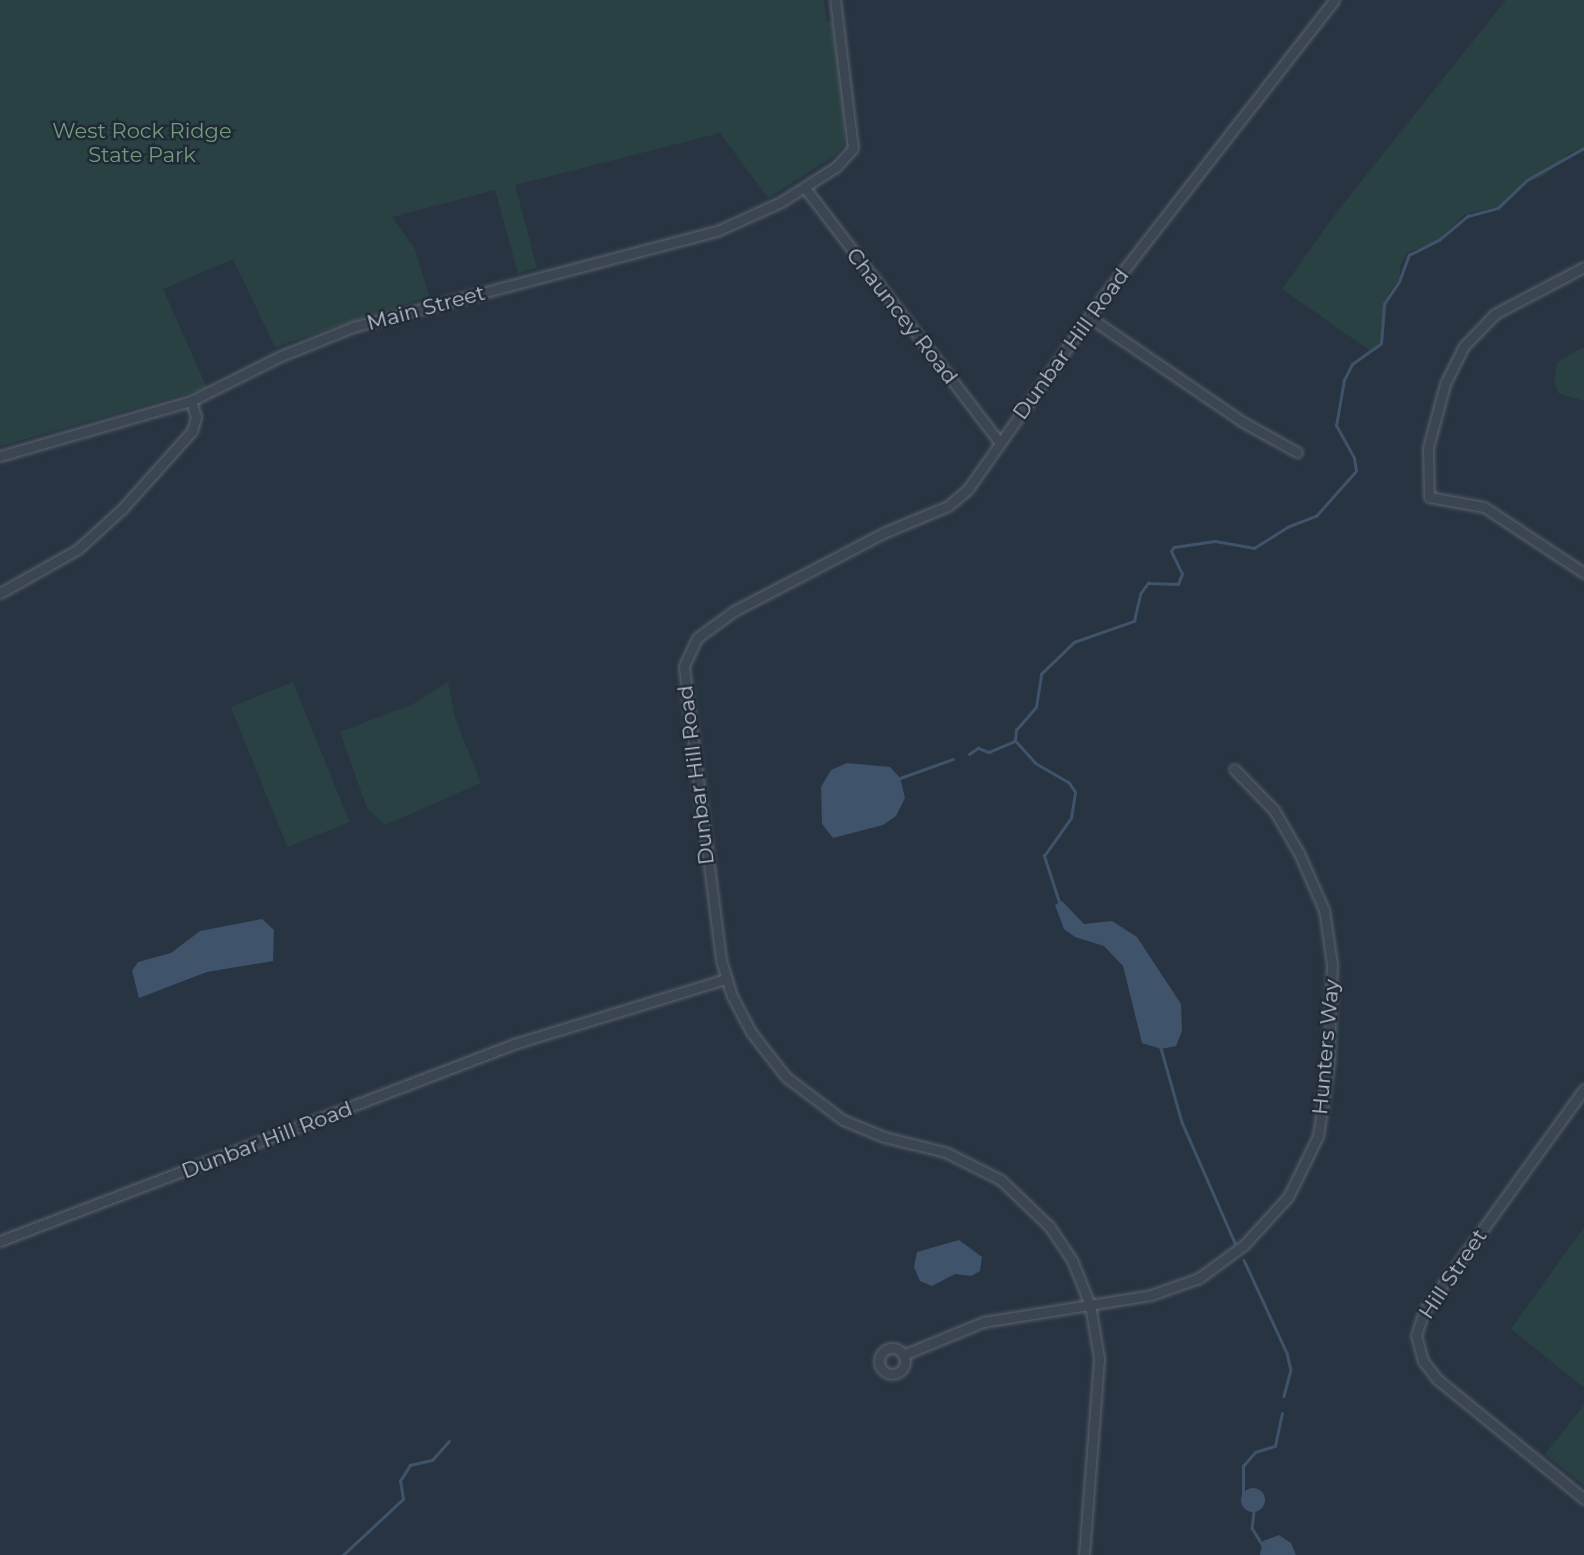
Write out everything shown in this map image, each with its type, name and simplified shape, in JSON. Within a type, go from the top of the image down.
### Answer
[{"type":"street","name":"Main Street","points":[[0,456],[191,401],[281,356],[353,327],[717,231],[805,188],[849,157],[854,144],[835,0]]},
{"type":"street","name":"Dunbar Hill Road","points":[[0,1241],[514,1044],[726,979],[684,679],[689,649],[707,629],[734,611],[883,533],[948,506],[968,489],[1089,317],[1334,0]]},
{"type":"street","name":"Chauncey Road","points":[[805,188],[1000,443]]},
{"type":"street","points":[[1584,267],[1495,314],[1464,346],[1445,384],[1428,447],[1429,497],[1484,507],[1584,573]]},
{"type":"street","points":[[1089,317],[1243,422],[1297,452]]},
{"type":"street","points":[[0,593],[78,549],[122,509],[192,431],[196,417],[191,401]]},
{"type":"street","name":"Hunters Way","points":[[904,1355],[983,1322],[1151,1295],[1199,1278],[1244,1245],[1288,1197],[1318,1136],[1329,1063],[1332,964],[1324,910],[1299,853],[1274,810],[1234,769]]},
{"type":"street","points":[[726,979],[762,1049],[786,1077],[818,1104],[864,1129],[963,1159],[1020,1195],[1063,1244],[1090,1305],[1099,1376],[1084,1555]]},
{"type":"street","name":"Hill Street","points":[[1584,1088],[1424,1311],[1416,1335],[1423,1361],[1437,1379],[1584,1499]]},
{"type":"green space","name":"West Rock Ridge State Park","points":[[0,0],[824,0],[827,22],[832,21],[844,104],[844,145],[834,156],[768,198],[720,133],[515,185],[537,268],[518,273],[495,190],[392,217],[415,249],[429,296],[275,347],[233,259],[163,289],[207,388],[0,446]]},
{"type":"green space","points":[[1506,0],[1584,0],[1584,148],[1571,152],[1542,177],[1527,181],[1502,206],[1465,214],[1436,242],[1407,253],[1400,266],[1400,279],[1388,294],[1383,342],[1372,352],[1282,289],[1336,213]]},
{"type":"green space","points":[[1584,347],[1584,401],[1558,393],[1554,378],[1557,362]]},
{"type":"green space","points":[[293,682],[350,822],[287,847],[231,707]]},
{"type":"green space","points":[[448,682],[455,718],[481,783],[385,825],[367,808],[340,732],[413,704]]},
{"type":"green space","points":[[1584,1227],[1584,1388],[1511,1329]]},
{"type":"green space","points":[[1584,1405],[1584,1485],[1545,1454]]},
{"type":"water","points":[[847,763],[890,767],[900,778],[905,798],[896,816],[883,825],[833,838],[822,824],[821,787],[831,770]]},
{"type":"water","points":[[1062,901],[1084,924],[1112,921],[1137,937],[1181,1004],[1182,1031],[1176,1046],[1161,1049],[1142,1043],[1123,966],[1104,946],[1075,937],[1064,929],[1055,905]]},
{"type":"water","points":[[262,919],[274,930],[273,961],[207,972],[139,998],[132,971],[138,962],[171,953],[200,931]]},
{"type":"water","points":[[959,1240],[982,1257],[980,1271],[971,1276],[955,1274],[932,1286],[920,1281],[914,1267],[917,1252]]},
{"type":"water","points":[[1253,1488],[1262,1491],[1265,1500],[1262,1509],[1253,1512],[1244,1509],[1241,1500],[1244,1491]]},
{"type":"water","points":[[1279,1535],[1291,1543],[1296,1555],[1260,1555],[1263,1541]]},
{"type":"waterway","points":[[1060,905],[1044,856],[1071,818],[1075,792],[1069,783],[1035,763],[1015,741],[1016,730],[1036,707],[1041,674],[1074,642],[1134,621],[1140,594],[1148,583],[1178,584],[1182,574],[1171,551],[1174,547],[1215,541],[1254,548],[1287,527],[1316,516],[1356,471],[1354,458],[1336,426],[1344,380],[1352,364],[1381,344],[1384,304],[1399,282],[1409,255],[1439,240],[1468,216],[1498,208],[1527,180],[1584,148]]},
{"type":"waterway","points":[[969,754],[978,748],[989,752],[1015,741]]},
{"type":"waterway","points":[[900,778],[953,759]]},
{"type":"waterway","points":[[1161,1048],[1182,1122],[1235,1243]]},
{"type":"waterway","points":[[1244,1260],[1287,1353],[1291,1370],[1284,1396]]},
{"type":"waterway","points":[[1243,1495],[1243,1466],[1255,1452],[1275,1446],[1282,1414]]},
{"type":"waterway","points":[[343,1555],[403,1499],[400,1481],[410,1465],[432,1460],[449,1441]]},
{"type":"waterway","points":[[1254,1512],[1252,1528],[1264,1547]]}]
